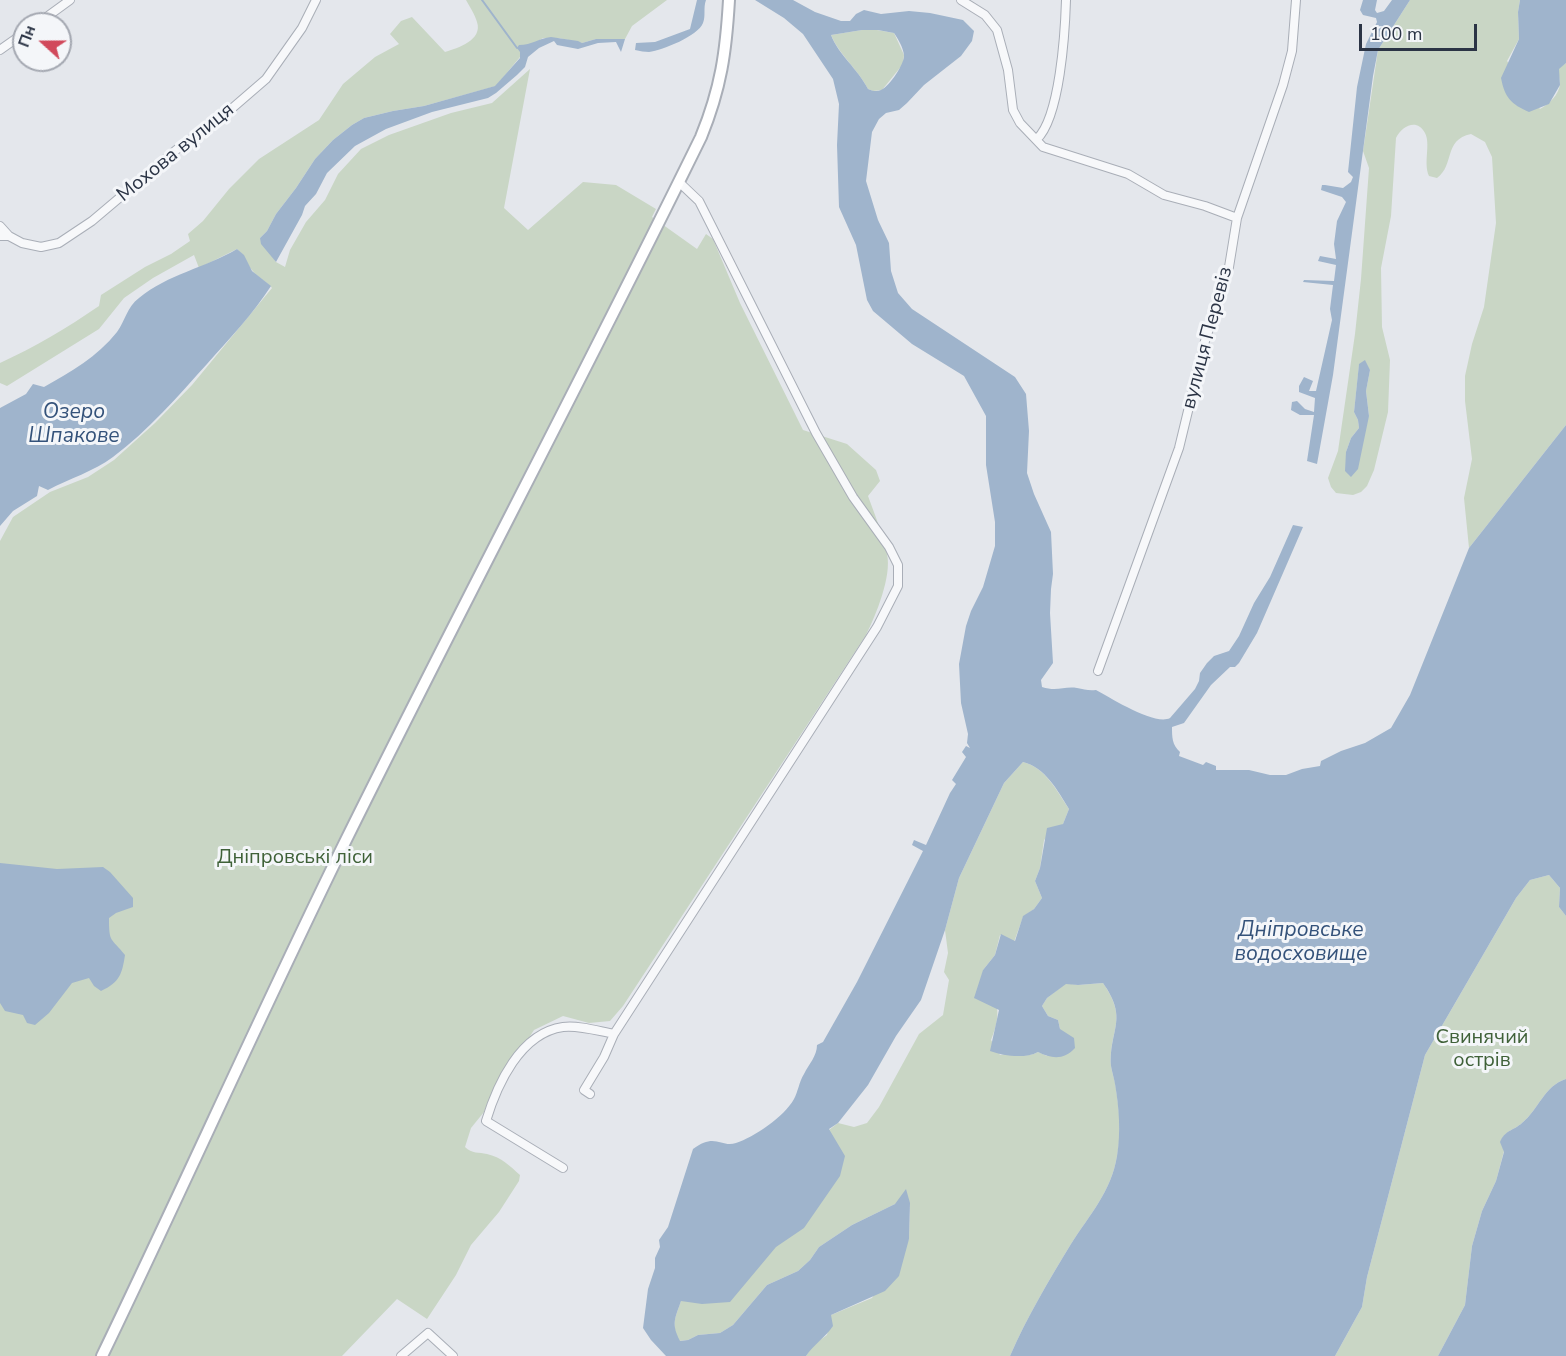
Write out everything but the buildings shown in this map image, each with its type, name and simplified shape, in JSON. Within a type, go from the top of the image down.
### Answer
[{"type":"main road","points":[[102,1356],[312,910],[701,137],[716,99],[726,49],[729,0]]},
{"type":"street","points":[[54,12],[70,0]]},
{"type":"street","name":"Мохова вулиця","points":[[0,236],[9,236],[22,243],[41,247],[59,243],[92,221],[176,150],[222,117],[266,79],[302,28],[316,0]]},
{"type":"street","points":[[961,0],[985,15],[997,30],[1008,70],[1013,110],[1020,123],[1043,147],[1128,174],[1164,195],[1205,206],[1237,218]]},
{"type":"street","points":[[1037,139],[1044,132],[1050,115],[1060,69],[1066,0]]},
{"type":"street","name":"вулиця Перевіз","points":[[1098,671],[1179,448],[1205,341],[1229,267],[1237,218],[1283,85],[1292,51],[1296,0]]},
{"type":"street","points":[[590,1094],[584,1090],[604,1058],[614,1034],[877,627],[898,586],[898,565],[889,547],[853,497],[816,433],[699,201],[679,182]]},
{"type":"street","points":[[0,226],[9,236]]},
{"type":"street","points":[[563,1168],[486,1121],[491,1104],[517,1056],[530,1043],[547,1032],[563,1027],[614,1034]]},
{"type":"street","points":[[401,1356],[428,1333],[453,1356]]},
{"type":"green space","name":"Дніпровські ліси","points":[[466,0],[667,0],[632,26],[625,39],[596,39],[582,43],[559,38],[543,38],[520,52],[520,57],[496,86],[424,106],[364,118],[352,125],[333,140],[315,159],[260,238],[276,262],[285,267],[290,250],[306,222],[325,200],[338,174],[361,149],[389,135],[451,113],[492,103],[530,69],[504,208],[528,230],[583,182],[616,185],[656,209],[652,217],[697,249],[706,234],[713,239],[740,303],[803,430],[847,444],[876,470],[880,481],[868,496],[888,563],[885,584],[878,606],[866,635],[623,1006],[610,1021],[589,1023],[563,1016],[534,1030],[489,1099],[484,1112],[471,1128],[465,1147],[473,1152],[492,1155],[509,1165],[520,1175],[519,1181],[499,1212],[471,1245],[456,1275],[427,1319],[397,1299],[342,1356],[0,1356],[0,541],[13,517],[50,492],[88,477],[114,460],[155,423],[192,385],[272,288],[254,272],[237,249],[199,268],[194,255],[153,278],[124,298],[99,329],[7,386],[0,383],[0,363],[75,322],[99,306],[101,295],[190,241],[188,234],[203,221],[229,189],[259,159],[319,120],[343,84],[375,57],[399,44],[390,34],[401,21],[412,17],[445,52],[468,42],[476,34],[478,28]]},
{"type":"green space","points":[[1410,0],[1520,0],[1519,39],[1507,61],[1540,109],[1558,92],[1559,68],[1566,63],[1566,425],[1469,548],[1464,498],[1472,459],[1465,401],[1465,376],[1484,307],[1496,223],[1492,157],[1485,142],[1471,134],[1456,142],[1446,166],[1437,178],[1429,176],[1427,171],[1427,137],[1422,128],[1410,125],[1396,138],[1391,216],[1381,268],[1382,327],[1390,360],[1388,412],[1374,470],[1367,486],[1361,492],[1353,495],[1336,493],[1328,478],[1338,451],[1355,334],[1369,168],[1363,151],[1378,50]],"holes":[[[1359,365],[1370,370],[1366,391],[1369,416],[1346,452],[1351,438],[1359,428],[1354,412]]]},
{"type":"green space","points":[[862,30],[894,33],[904,55],[903,64],[882,90],[868,89],[831,35]]},
{"type":"green space","points":[[1023,762],[1044,774],[1069,809],[1063,824],[1044,840],[1040,868],[1035,881],[1042,898],[1034,909],[1023,917],[1014,942],[1000,935],[995,955],[983,970],[994,997],[997,1012],[991,1040],[1000,1055],[1024,1055],[1038,1052],[1047,1056],[1060,1029],[1058,1020],[1048,1016],[1042,1006],[1047,998],[1066,983],[1078,985],[1103,983],[1115,1007],[1116,1025],[1111,1066],[1118,1101],[1120,1129],[1114,1169],[1105,1192],[1047,1285],[1010,1356],[806,1356],[812,1346],[827,1335],[831,1315],[872,1298],[909,1239],[910,1203],[895,1204],[852,1225],[819,1247],[798,1271],[767,1285],[733,1325],[720,1333],[698,1335],[679,1341],[675,1325],[681,1301],[829,1130],[838,1123],[854,1127],[867,1123],[879,1107],[919,1034],[943,1015],[949,980],[944,972],[948,953],[945,930],[959,878],[1004,783]]},
{"type":"green space","name":"Свинячий острів","points":[[1549,875],[1560,888],[1559,907],[1566,916],[1566,1079],[1552,1087],[1528,1117],[1507,1133],[1501,1142],[1504,1151],[1496,1181],[1482,1211],[1472,1246],[1465,1305],[1438,1356],[1335,1356],[1362,1307],[1367,1277],[1425,1055],[1516,898],[1530,880]]},
{"type":"water","points":[[697,0],[706,0],[703,23],[694,33],[679,42],[655,51],[635,50],[636,43],[655,42],[690,29]]},
{"type":"water","name":"Дніпровське водосховище","points":[[755,0],[793,0],[815,12],[841,21],[850,21],[864,10],[881,14],[909,11],[930,13],[963,20],[974,31],[972,41],[961,56],[924,85],[899,110],[886,113],[879,119],[872,132],[866,181],[878,220],[889,243],[891,271],[898,293],[912,309],[1015,377],[1026,394],[1029,431],[1027,473],[1051,532],[1053,574],[1050,613],[1053,663],[1041,680],[1042,687],[1096,690],[1144,715],[1154,718],[1170,718],[1195,689],[1200,673],[1207,663],[1214,656],[1229,651],[1270,577],[1293,525],[1303,527],[1257,633],[1239,663],[1235,667],[1230,667],[1211,685],[1184,723],[1172,727],[1172,734],[1174,744],[1180,752],[1179,756],[1203,765],[1206,762],[1216,766],[1216,770],[1249,770],[1270,775],[1286,775],[1320,766],[1321,761],[1365,743],[1391,728],[1410,695],[1469,548],[1566,425],[1566,916],[1559,907],[1560,888],[1549,875],[1530,880],[1516,898],[1425,1055],[1367,1277],[1362,1307],[1335,1356],[1010,1356],[1047,1285],[1105,1192],[1117,1156],[1119,1129],[1118,1102],[1111,1066],[1116,1024],[1115,1006],[1103,983],[1066,984],[1047,998],[1042,1006],[1048,1016],[1058,1020],[1060,1029],[1074,1038],[1075,1048],[1067,1055],[1058,1057],[1038,1052],[1027,1056],[1014,1056],[990,1051],[999,1010],[974,998],[983,970],[995,955],[1001,934],[1015,941],[1023,916],[1034,909],[1042,898],[1035,881],[1040,868],[1047,828],[1063,824],[1069,809],[1044,774],[1023,762],[1004,783],[959,878],[945,930],[921,1000],[896,1036],[868,1085],[838,1123],[829,1129],[845,1156],[840,1176],[804,1228],[776,1247],[730,1302],[702,1304],[681,1301],[676,1317],[676,1330],[680,1341],[698,1335],[720,1333],[733,1325],[767,1285],[798,1271],[819,1247],[852,1225],[895,1204],[906,1189],[910,1203],[909,1239],[899,1276],[885,1291],[831,1315],[833,1326],[806,1356],[666,1356],[643,1328],[648,1289],[660,1247],[659,1240],[668,1227],[693,1149],[712,1141],[731,1144],[743,1140],[768,1126],[789,1106],[814,1056],[817,1045],[823,1042],[857,982],[923,851],[912,845],[914,840],[926,845],[956,784],[952,780],[966,757],[962,752],[966,746],[970,748],[967,743],[968,734],[961,703],[959,664],[966,626],[983,587],[995,546],[995,522],[986,465],[986,416],[964,376],[912,344],[873,311],[867,300],[856,245],[839,207],[837,145],[839,104],[833,79],[803,34],[784,18]],"holes":[[[878,30],[894,33],[901,46],[904,59],[900,69],[885,88],[873,91],[868,89],[838,49],[831,35]]]},
{"type":"water","points":[[1363,0],[1377,0],[1375,10],[1377,13],[1384,11],[1392,0],[1410,0],[1378,50],[1333,375],[1317,464],[1307,461],[1314,415],[1300,415],[1291,410],[1292,402],[1297,401],[1305,409],[1314,412],[1315,398],[1299,392],[1299,386],[1304,377],[1313,381],[1309,391],[1316,391],[1332,320],[1330,309],[1333,285],[1303,282],[1304,280],[1334,281],[1336,265],[1318,261],[1320,256],[1336,259],[1334,244],[1337,221],[1346,202],[1342,197],[1321,190],[1322,185],[1343,188],[1351,182],[1353,177],[1348,172],[1357,87],[1366,44],[1377,22],[1376,18],[1363,15],[1360,10]]},
{"type":"water","points":[[1520,0],[1566,0],[1566,63],[1559,69],[1560,85],[1549,104],[1529,112],[1510,100],[1501,78],[1519,39]]},
{"type":"water","points":[[551,37],[582,43],[596,39],[625,39],[621,52],[616,42],[598,43],[578,49],[557,45],[554,41],[539,48],[528,57],[525,67],[488,98],[432,112],[386,129],[355,146],[327,173],[316,194],[305,206],[276,262],[261,244],[260,238],[315,159],[333,140],[352,125],[364,118],[424,106],[495,86],[520,58],[517,48],[519,45]]},
{"type":"water","name":"Озеро Шпакове","points":[[237,249],[244,255],[252,271],[271,286],[240,326],[162,413],[126,447],[98,467],[48,490],[39,486],[37,496],[13,511],[0,526],[0,408],[26,394],[33,384],[44,387],[74,370],[92,356],[117,332],[135,302],[150,290]]},
{"type":"water","points":[[1365,360],[1370,370],[1366,391],[1369,416],[1358,469],[1351,477],[1345,471],[1346,452],[1351,438],[1359,428],[1354,412],[1359,364]]},
{"type":"water","points":[[0,863],[57,869],[103,867],[133,898],[133,907],[109,918],[110,936],[125,955],[116,981],[101,991],[89,978],[72,983],[49,1013],[35,1025],[27,1023],[23,1015],[5,1011],[0,1003]]},
{"type":"water","points":[[1566,1079],[1566,1356],[1438,1356],[1465,1305],[1472,1246],[1482,1211],[1496,1181],[1504,1152],[1500,1142],[1507,1133],[1528,1117],[1552,1087]]},
{"type":"waterway","points":[[482,0],[517,48]]}]
